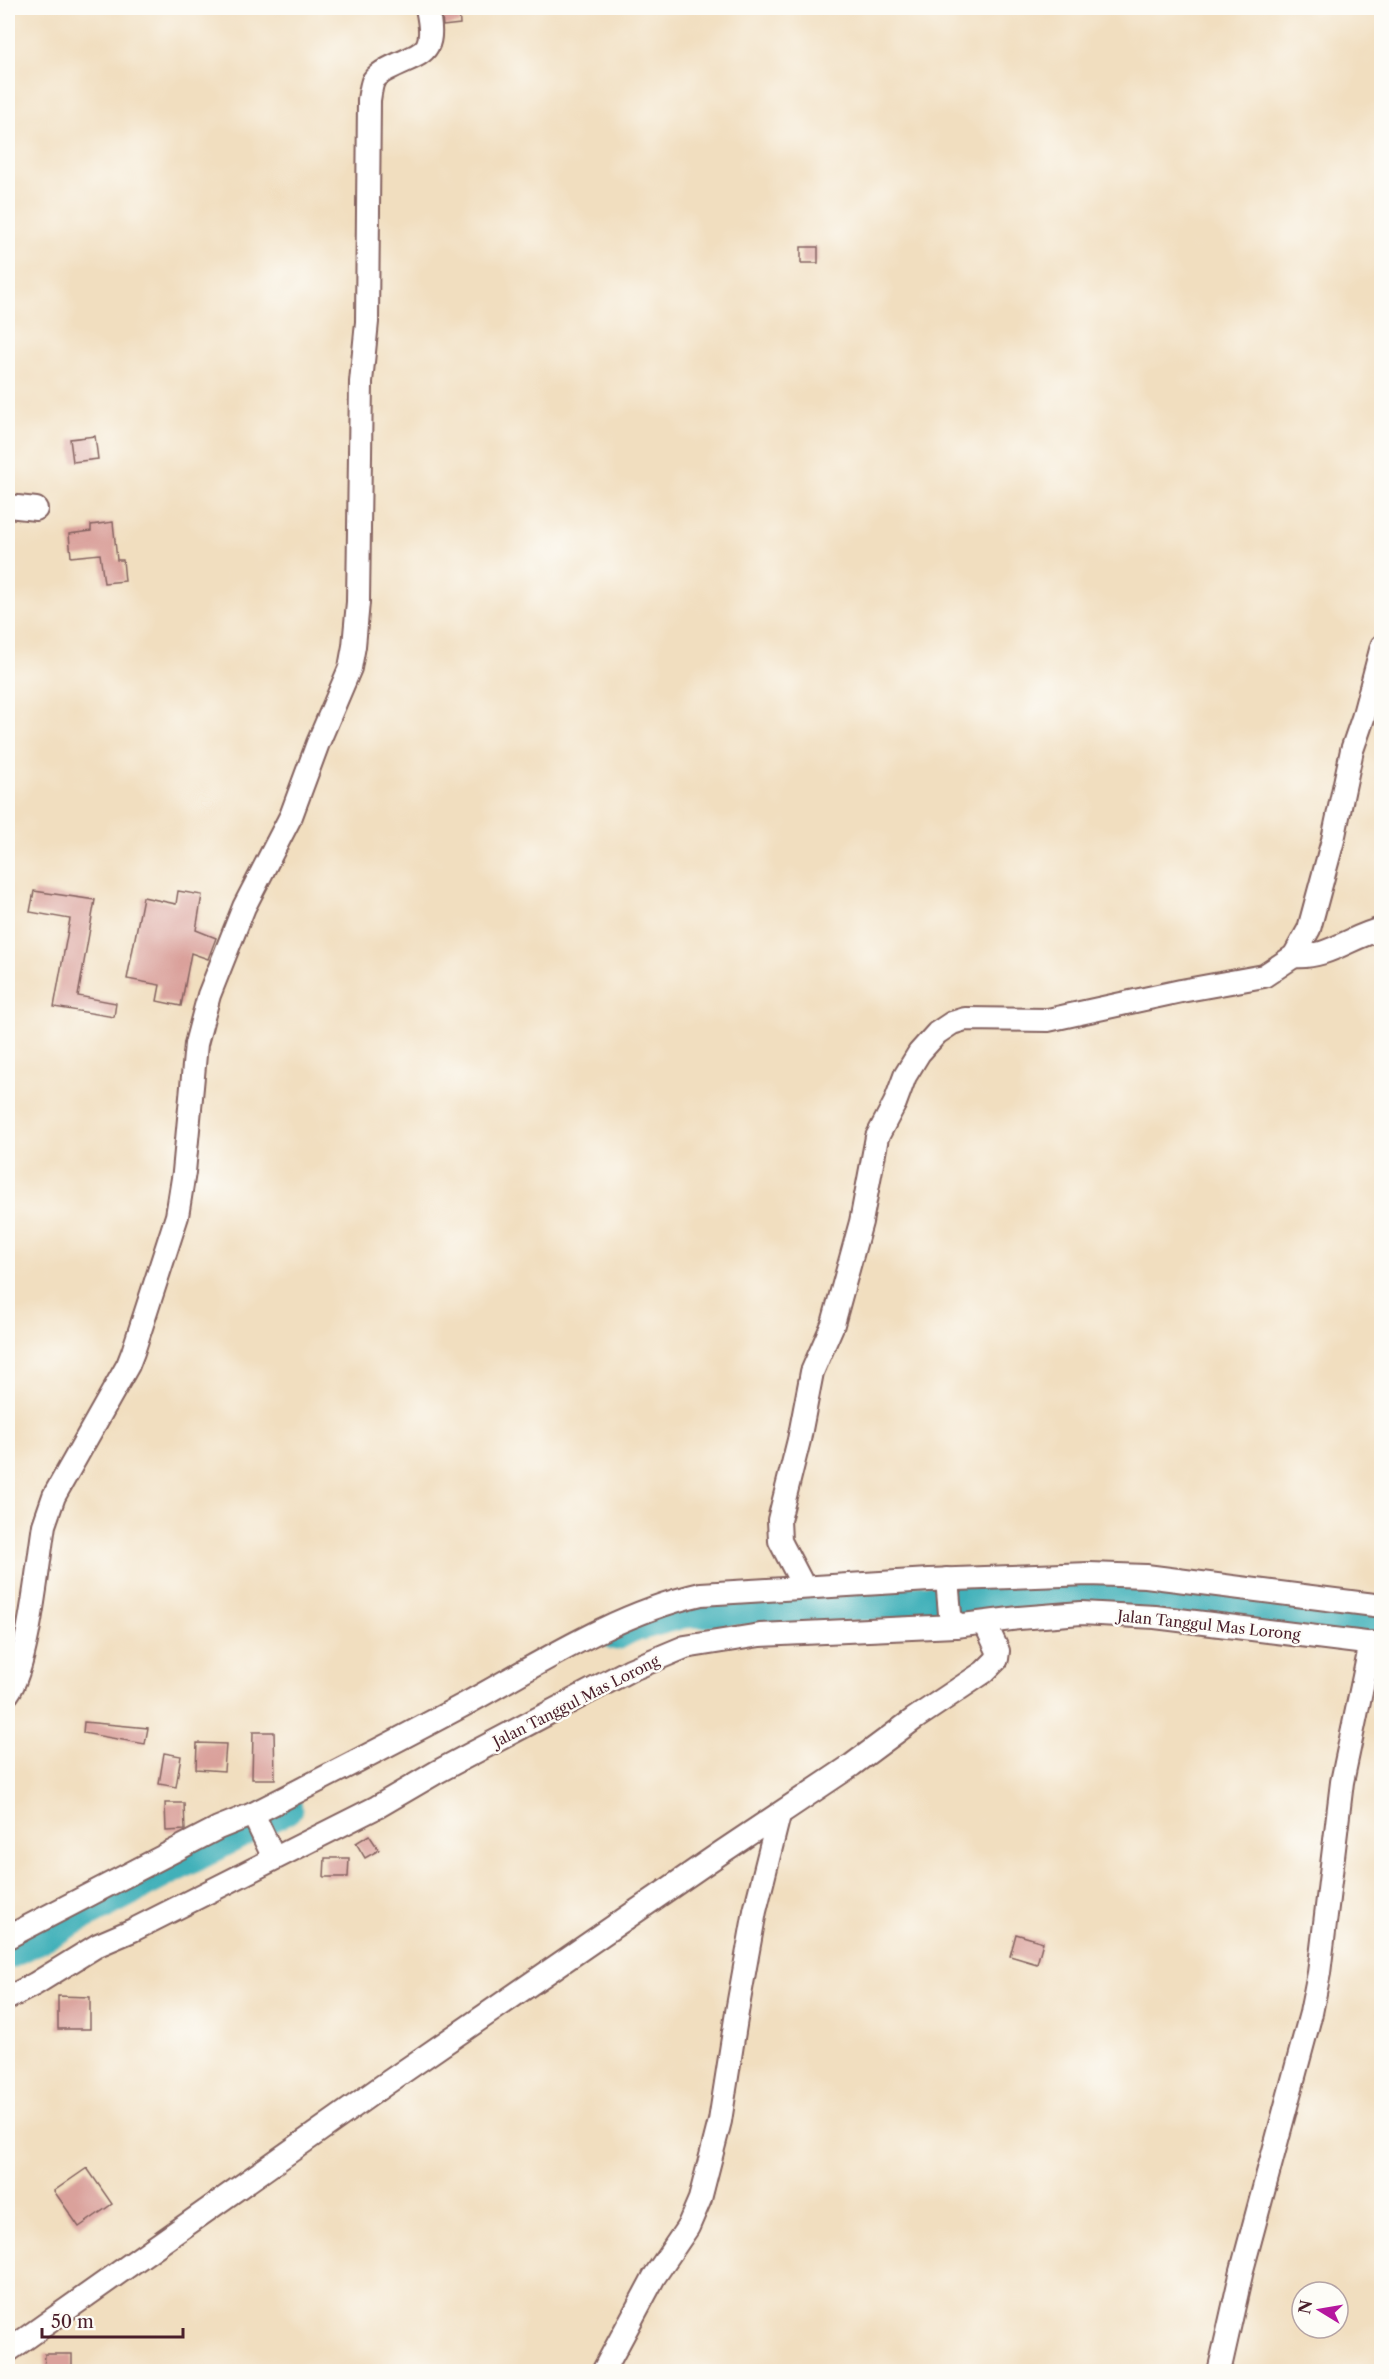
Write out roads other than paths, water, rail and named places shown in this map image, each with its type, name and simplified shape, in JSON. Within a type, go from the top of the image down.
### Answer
[{"type":"street","points":[[8,1693],[16,1680],[23,1652],[44,1525],[49,1509],[66,1474],[128,1365],[177,1216],[184,1172],[196,1044],[209,994],[244,908],[291,816],[318,743],[350,668],[358,602],[362,382],[366,322],[369,99],[374,80],[379,74],[412,59],[427,47],[430,38],[427,8]]},
{"type":"street","points":[[8,506],[36,509]]},
{"type":"street","points":[[804,1587],[780,1541],[779,1520],[785,1492],[799,1440],[812,1372],[833,1324],[861,1222],[878,1137],[905,1076],[919,1053],[937,1033],[952,1023],[965,1019],[1048,1020],[1181,991],[1264,976],[1294,956],[1309,929],[1333,840],[1352,750],[1382,646]]},
{"type":"street","points":[[1294,956],[1320,955],[1370,932],[1382,929]]},
{"type":"street","points":[[8,1936],[208,1833],[264,1836],[385,1748],[623,1619],[666,1602],[701,1594],[804,1587],[1089,1574],[1146,1576],[1382,1606]]},
{"type":"street","points":[[947,1582],[952,1620]]},
{"type":"street","name":"Jalan Tanggul Mas Lorong","points":[[8,1998],[36,1984],[98,1945],[142,1925],[264,1836],[377,1807],[437,1772],[630,1670],[685,1647],[760,1635],[952,1620],[985,1623],[1053,1615],[1127,1615],[1376,1644]]},
{"type":"street","points":[[8,2350],[384,2085],[852,1765],[993,1664],[998,1651],[985,1623]]},
{"type":"street","points":[[1220,2372],[1242,2271],[1311,2013],[1319,1973],[1342,1782],[1376,1644]]},
{"type":"street","points":[[603,2372],[654,2277],[688,2227],[700,2199],[720,2121],[755,1911],[779,1815]]},
{"type":"waterway","points":[[616,1634],[629,1627],[683,1612],[870,1604],[1100,1590],[1382,1624]]},
{"type":"waterway","points":[[8,1953],[286,1808]]}]
